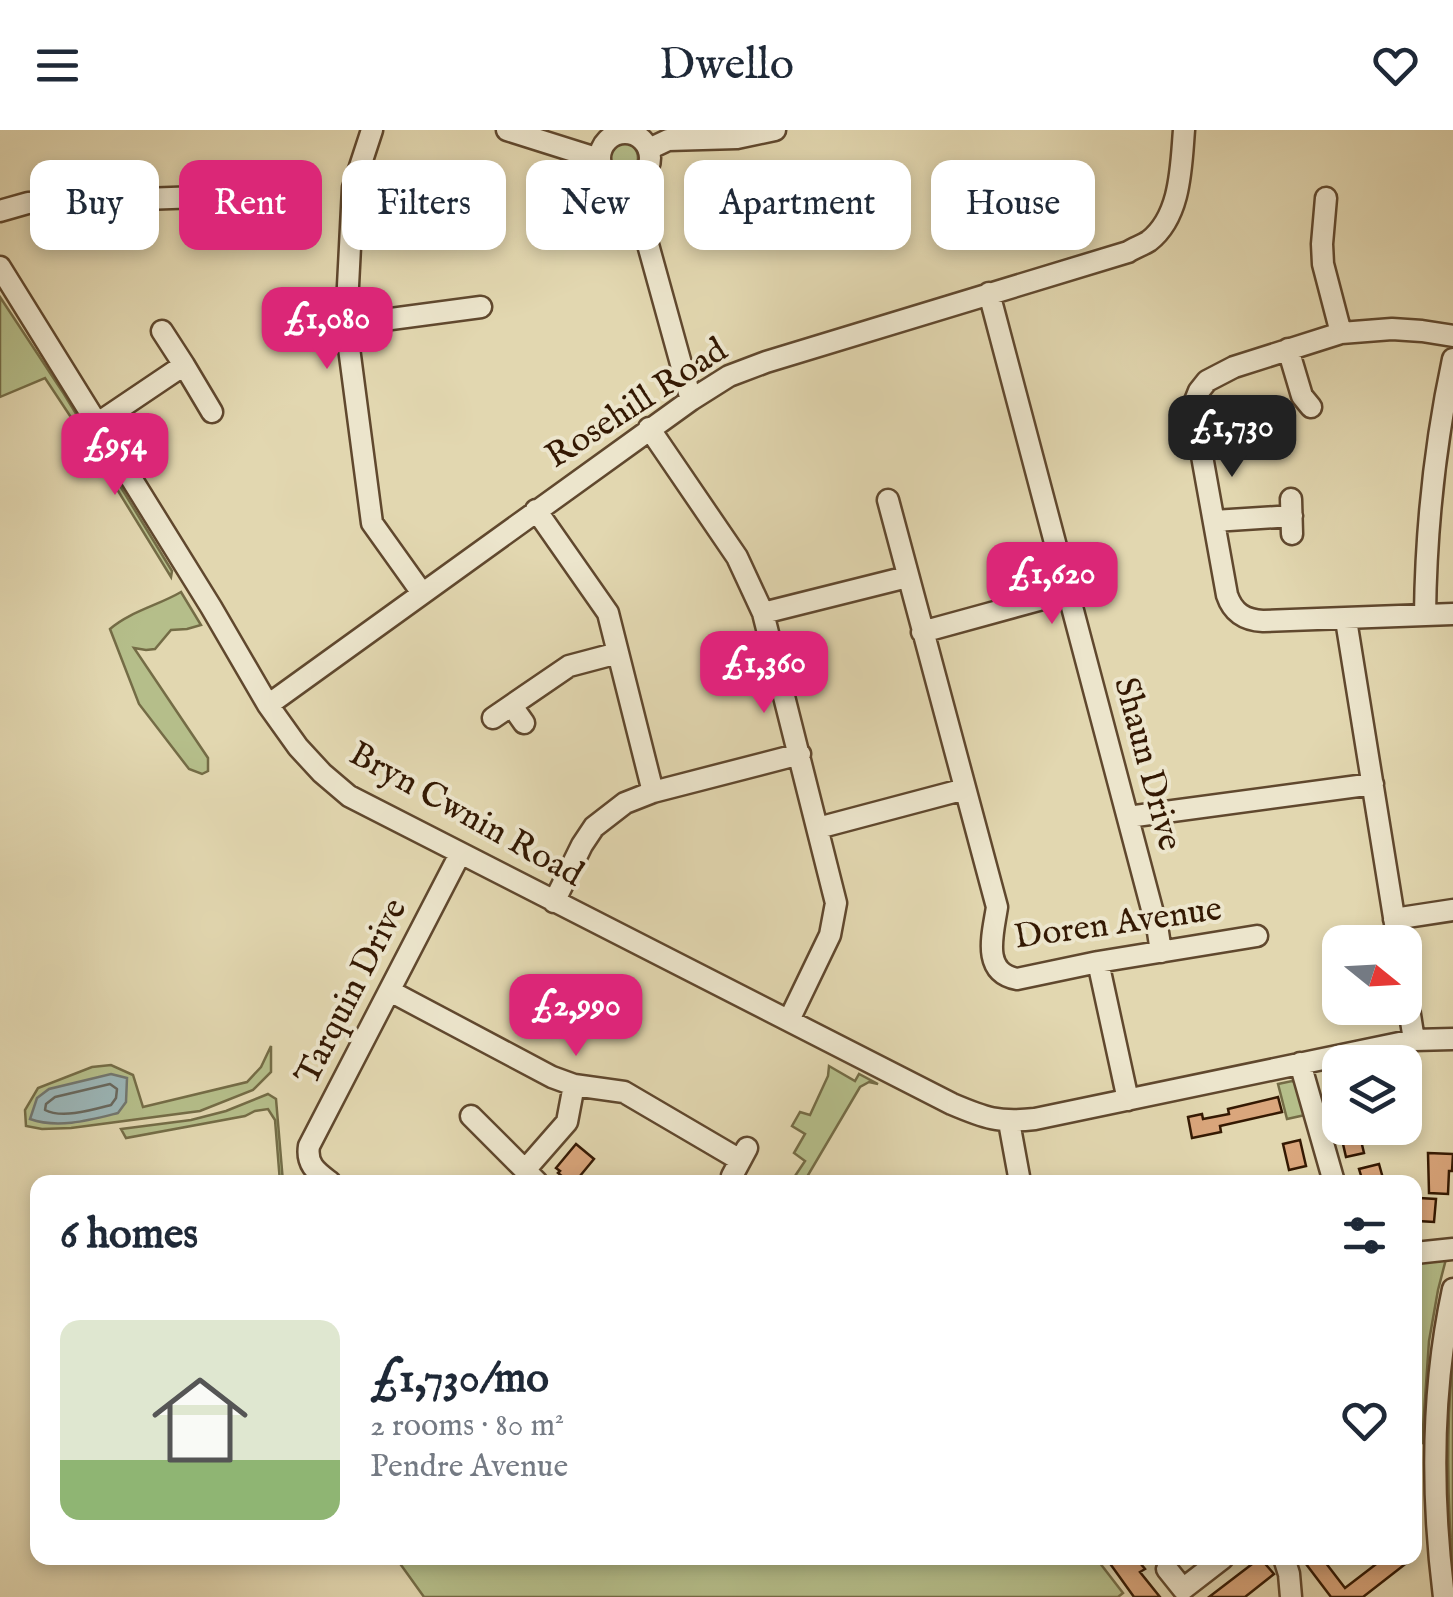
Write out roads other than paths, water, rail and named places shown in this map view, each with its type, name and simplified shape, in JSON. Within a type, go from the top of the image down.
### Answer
[{"type":"street","points":[[372,130],[354,188],[346,325],[372,523],[422,593]]},
{"type":"street","points":[[507,130],[599,160],[604,143],[616,132],[624,132],[640,136],[649,149],[650,160]]},
{"type":"street","points":[[649,149],[668,140],[737,138],[775,130]]},
{"type":"street","name":"Rosehill Road","points":[[268,705],[649,428],[729,376],[1128,252],[1150,240],[1165,222],[1174,200],[1184,130]]},
{"type":"street","points":[[1326,198],[1333,221],[1323,264],[1341,333]]},
{"type":"street","points":[[0,210],[28,204],[179,199]]},
{"type":"street","points":[[649,250],[690,400]]},
{"type":"street","name":"Bryn Cwnin Road","points":[[0,267],[212,607],[268,705],[298,747],[348,796],[980,1116],[1009,1122],[1414,1040],[1453,1039]]},
{"type":"street","name":"Shaun Drive","points":[[989,293],[1161,952]]},
{"type":"street","points":[[346,325],[481,307]]},
{"type":"street","points":[[1453,336],[1392,329],[1341,333],[1234,367],[1206,381],[1193,406],[1227,596],[1241,624],[1453,614]]},
{"type":"street","points":[[162,331],[212,412]]},
{"type":"street","points":[[1288,349],[1302,396],[1312,406]]},
{"type":"street","points":[[1425,615],[1428,520],[1453,359]]},
{"type":"street","points":[[98,423],[184,364]]},
{"type":"street","points":[[649,428],[737,557],[763,613],[836,903],[830,935],[789,1020]]},
{"type":"street","name":"Doren Avenue","points":[[888,500],[997,907],[991,951],[998,971],[1018,978],[1257,936]]},
{"type":"street","points":[[536,510],[608,613],[653,792]]},
{"type":"street","points":[[1214,521],[1292,516]]},
{"type":"street","points":[[763,613],[907,577]]},
{"type":"street","points":[[922,632],[1068,592]]},
{"type":"street","points":[[1346,620],[1395,925]]},
{"type":"street","points":[[493,718],[518,715],[569,666],[618,653]]},
{"type":"street","points":[[554,902],[594,828],[626,803],[653,792],[800,754]]},
{"type":"street","points":[[1128,816],[1373,784]]},
{"type":"street","points":[[818,828],[965,789]]},
{"type":"street","name":"Tarquin Drive","points":[[318,1175],[307,1168],[309,1146],[460,854]]},
{"type":"street","points":[[1394,919],[1453,910]]},
{"type":"street","points":[[1098,962],[1128,1100]]},
{"type":"street","points":[[390,991],[552,1077],[574,1085],[624,1092],[740,1162]]},
{"type":"street","points":[[1412,1025],[1414,1040]]},
{"type":"street","points":[[1300,1063],[1338,1175]]},
{"type":"street","points":[[532,1175],[567,1122],[574,1085]]},
{"type":"street","points":[[471,1116],[530,1175]]},
{"type":"street","points":[[1009,1122],[1019,1175]]},
{"type":"street","points":[[1422,1252],[1453,1249]]},
{"type":"street","points":[[1444,1597],[1424,1464],[1453,1289]]},
{"type":"street","points":[[1167,1569],[1183,1589],[1214,1565]]},
{"type":"street","points":[[1286,1565],[1291,1597]]},
{"type":"water","points":[[111,1074],[127,1078],[126,1102],[118,1113],[63,1123],[30,1119],[37,1098],[49,1089]]}]
